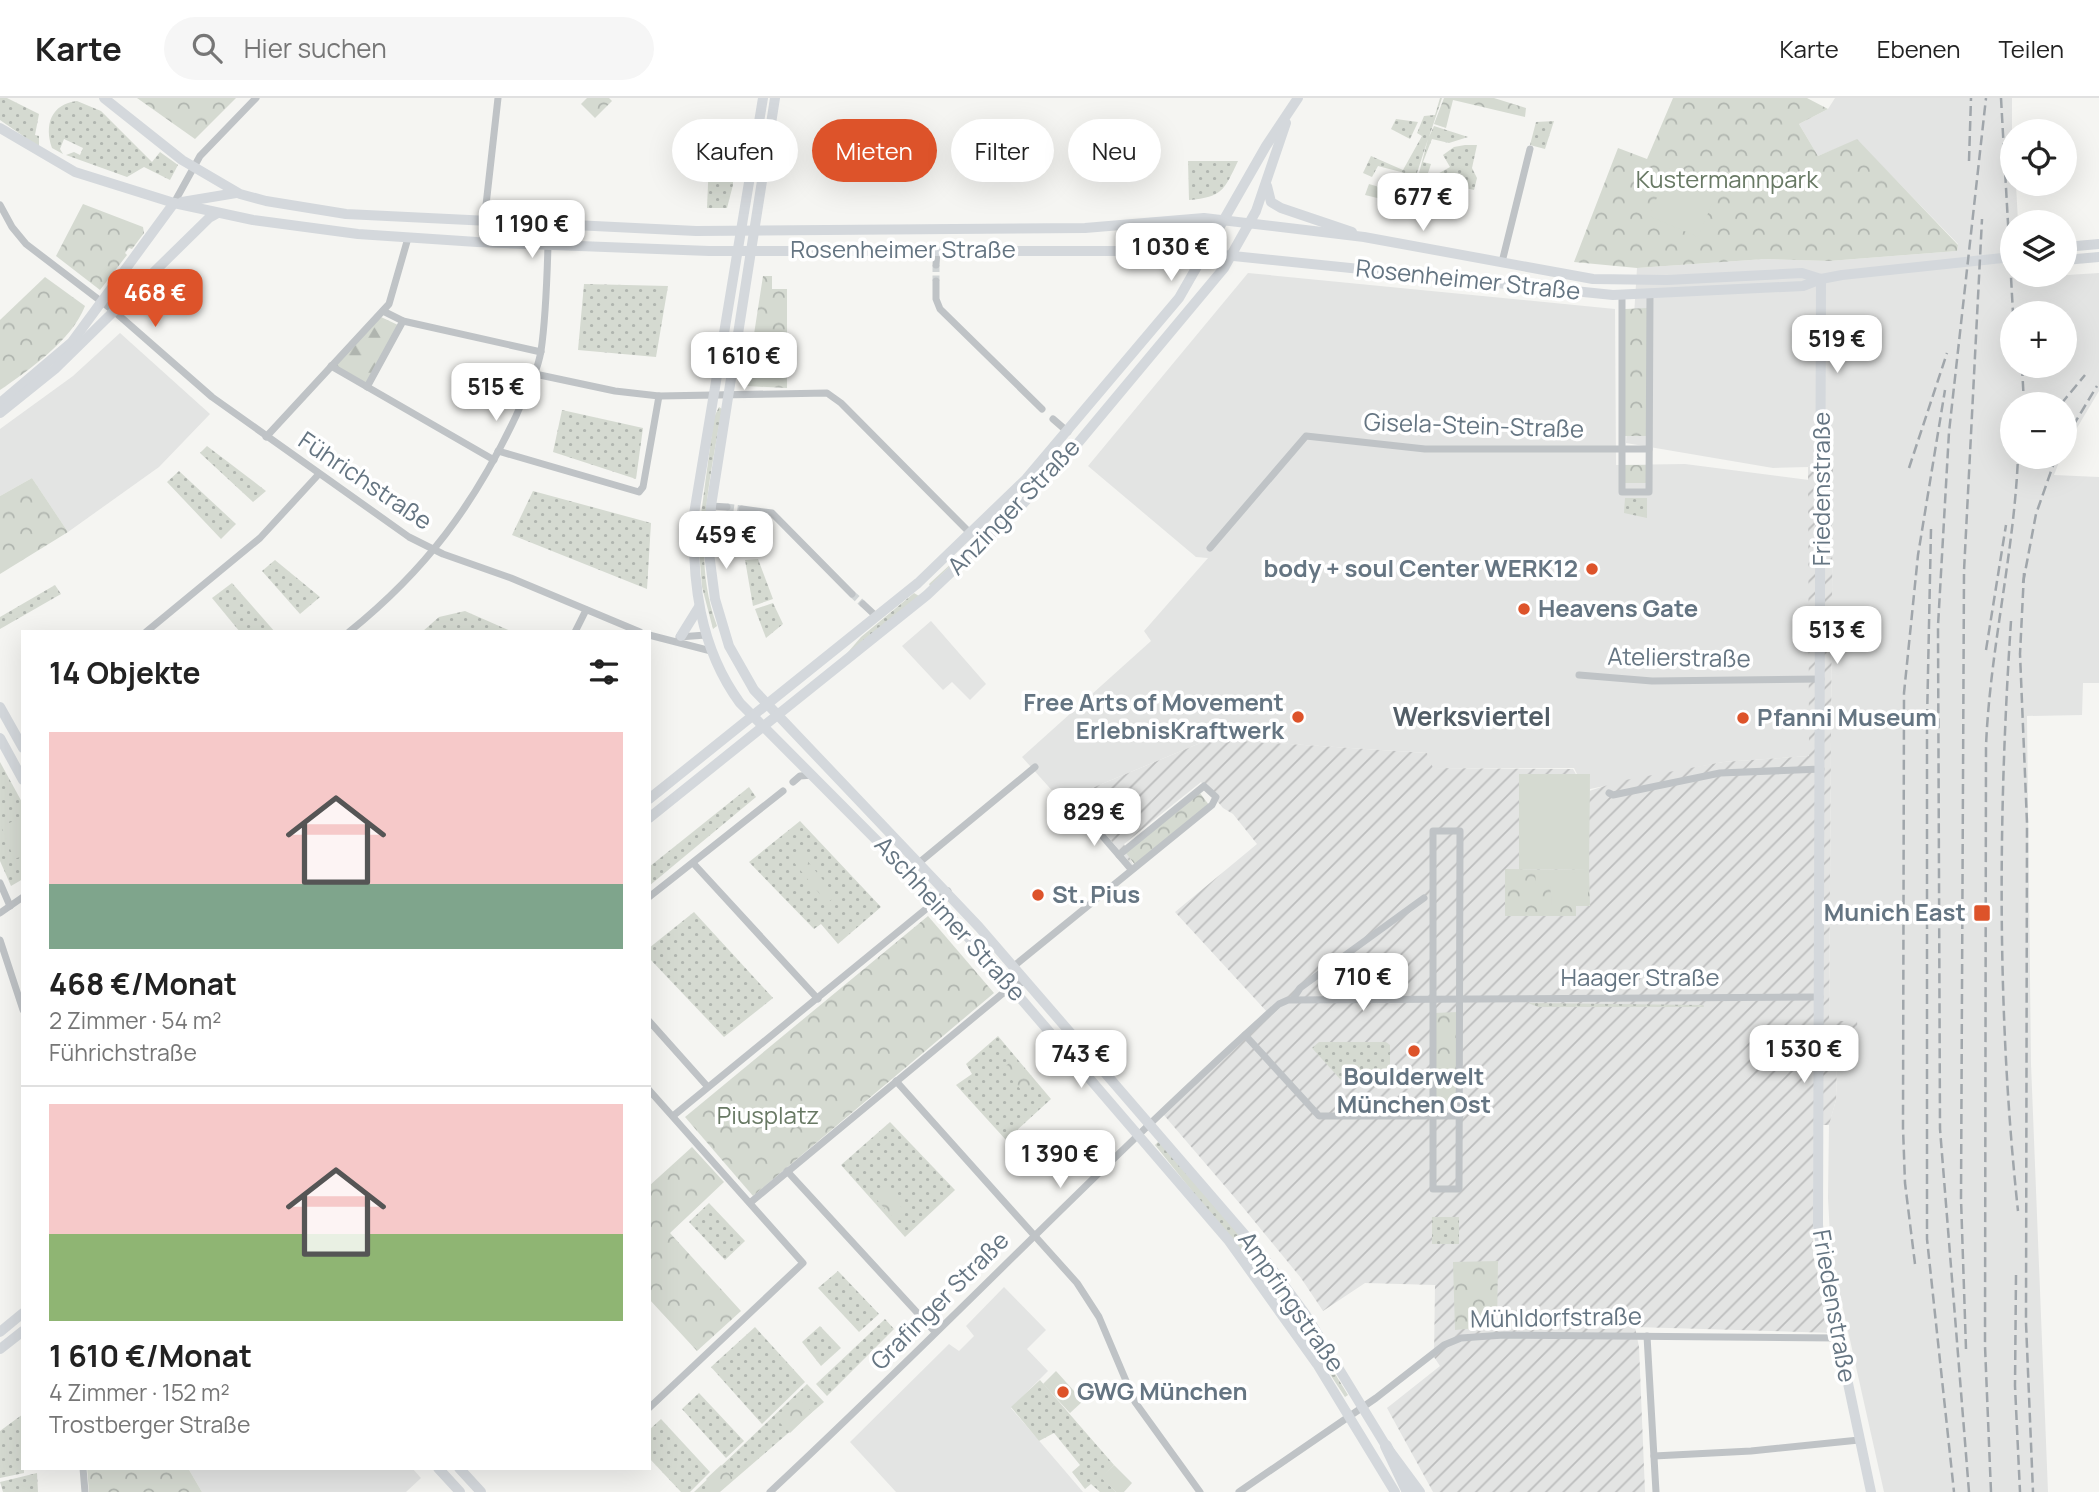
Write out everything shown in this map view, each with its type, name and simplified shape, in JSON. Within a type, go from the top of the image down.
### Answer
[{"type":"highway","points":[[1385,1446],[1408,1492]]},
{"type":"main road","name":"Rosenheimer Straße","points":[[104,98],[193,168],[240,194],[280,204],[345,214],[484,223],[740,230],[1085,228],[1204,218],[1364,237],[1619,281],[1802,273],[1821,279]]},
{"type":"main road","name":"Aschheimer Straße","points":[[763,98],[694,514],[693,562],[699,606],[711,651],[734,695],[937,901],[1138,1132]]},
{"type":"main road","name":"Aschheimer Straße","points":[[775,98],[711,506],[711,575],[726,638],[746,677],[765,704],[947,891],[1149,1122]]},
{"type":"main road","points":[[1287,119],[1298,98]]},
{"type":"main road","name":"Anzinger Straße","points":[[651,816],[927,594],[1020,507],[1117,397],[1232,255],[1250,225],[1287,119]]},
{"type":"main road","name":"Anzinger Straße","points":[[651,797],[877,617],[971,534],[1068,432],[1179,298],[1266,146],[1287,119]]},
{"type":"main road","name":"Rosenheimer Straße","points":[[0,128],[40,155],[75,172],[174,203],[308,228],[408,238],[737,251],[1207,253],[1622,295],[1803,286],[1821,279],[2000,258]]},
{"type":"main road","points":[[1267,182],[1268,197],[1281,208],[1364,237]]},
{"type":"main road","points":[[0,403],[72,342],[174,203],[226,192],[240,194]]},
{"type":"main road","points":[[0,413],[56,368],[203,224],[218,213]]},
{"type":"main road","points":[[2077,246],[2099,244]]},
{"type":"main road","points":[[2077,259],[2099,257]]},
{"type":"main road","name":"Friedenstraße","points":[[1821,279],[1818,1225],[1838,1338],[1871,1492]]},
{"type":"main road","points":[[681,636],[699,606]]},
{"type":"main road","points":[[706,635],[726,638]]},
{"type":"main road","points":[[0,707],[21,744]]},
{"type":"main road","points":[[0,738],[21,776]]},
{"type":"main road","name":"Ampfingstraße","points":[[1149,1122],[1279,1278],[1385,1446],[1420,1492]]},
{"type":"main road","name":"Ampfingstraße","points":[[1138,1132],[1264,1287],[1349,1415],[1395,1492]]},
{"type":"main road","points":[[0,1332],[21,1315]]},
{"type":"main road","points":[[0,1349],[21,1333]]},
{"type":"main road","points":[[440,1470],[460,1492]]},
{"type":"main road","points":[[461,1470],[481,1492]]},
{"type":"street","points":[[174,203],[193,168],[209,146],[256,98]]},
{"type":"street","points":[[484,223],[498,98]]},
{"type":"street","name":"Rosenheimer Straße","points":[[1502,262],[1530,149]]},
{"type":"street","name":"Führichstraße","points":[[0,205],[12,227],[26,244],[114,312],[212,397],[318,475],[433,550],[635,630]]},
{"type":"street","points":[[266,437],[389,304],[408,238]]},
{"type":"street","points":[[351,630],[409,578],[458,521],[494,460],[535,374],[541,352],[548,245]]},
{"type":"street","points":[[936,265],[937,250]]},
{"type":"street","points":[[936,281],[936,299],[940,309],[1042,409]]},
{"type":"street","points":[[1622,295],[1622,492],[1648,492],[1650,293]]},
{"type":"street","points":[[383,312],[403,321],[541,352]]},
{"type":"street","points":[[367,387],[403,321]]},
{"type":"street","points":[[331,366],[494,460]]},
{"type":"street","points":[[535,374],[615,391],[659,396],[713,393],[829,394],[971,534]]},
{"type":"street","points":[[498,451],[639,492],[643,487],[659,396]]},
{"type":"street","points":[[1053,419],[1068,432]]},
{"type":"street","name":"Gisela-Stein-Straße","points":[[1210,548],[1306,436],[1424,449],[1649,449]]},
{"type":"street","points":[[148,630],[260,538],[318,475]]},
{"type":"street","points":[[711,506],[727,507]]},
{"type":"street","points":[[742,509],[772,513],[852,594]]},
{"type":"street","points":[[863,604],[877,617]]},
{"type":"street","points":[[576,630],[586,610]]},
{"type":"street","points":[[668,640],[681,636],[706,635]]},
{"type":"street","points":[[651,636],[711,651]]},
{"type":"street","name":"Atelierstraße","points":[[1579,675],[1651,681],[1821,679]]},
{"type":"street","points":[[909,871],[1035,767]]},
{"type":"street","points":[[1609,793],[1613,795],[1720,773],[1821,769]]},
{"type":"street","points":[[793,782],[800,776],[812,775]]},
{"type":"street","points":[[1014,966],[1130,868],[1137,867],[1216,802],[1216,797],[1207,786],[1119,855]]},
{"type":"street","points":[[651,895],[783,791]]},
{"type":"street","points":[[1092,824],[1130,868]]},
{"type":"street","points":[[1433,831],[1460,831],[1460,998],[1460,1189],[1433,1189],[1433,831]]},
{"type":"street","points":[[693,863],[818,999]]},
{"type":"street","points":[[0,883],[10,906]]},
{"type":"street","points":[[673,1116],[947,891]]},
{"type":"street","points":[[0,913],[21,898]]},
{"type":"street","name":"Grafinger Straße","points":[[770,1492],[1149,1122],[1279,1004],[1293,999],[1300,988],[1424,898]]},
{"type":"street","points":[[0,940],[21,1004]]},
{"type":"street","points":[[751,1202],[896,1081],[1013,987],[1026,980]]},
{"type":"street","name":"Haager Straße","points":[[1433,998],[1820,997]]},
{"type":"street","points":[[1293,999],[1433,998]]},
{"type":"street","points":[[651,1023],[707,1086]]},
{"type":"street","points":[[1245,1035],[1319,1116],[1460,1116]]},
{"type":"street","points":[[896,1081],[1089,1299],[1135,1402],[1200,1492]]},
{"type":"street","points":[[651,1092],[801,1257],[801,1267],[651,1406]]},
{"type":"street","points":[[788,1171],[935,1332]]},
{"type":"street","name":"Mühldorfstraße","points":[[1239,1492],[1362,1407],[1444,1345],[1461,1338],[1504,1335],[1838,1338]]},
{"type":"street","points":[[1647,1336],[1656,1492]]},
{"type":"street","points":[[1654,1456],[1751,1451],[1859,1440]]},
{"type":"street","points":[[83,1470],[85,1492]]},
{"type":"shaded area","points":[[1835,98],[2012,98],[2012,119],[2000,119],[2000,196],[2017,196],[2017,210],[2000,210],[2000,287],[2077,287],[2077,274],[2099,273],[2099,391],[2077,428],[2077,392],[2000,392],[2000,469],[2056,469],[2054,475],[2099,477],[2099,683],[2083,683],[2082,715],[2027,716],[2031,1064],[2048,1492],[1884,1492],[1831,1255],[1828,1198],[1829,1124],[1836,1100],[1837,1061],[1858,1032],[1829,1022],[1833,461],[1808,467],[1773,468],[1626,443],[1637,268],[1765,259],[1829,261],[1957,251],[1958,244],[1857,140],[1818,156],[1799,124],[1828,109]]},
{"type":"shaded area","points":[[1248,273],[1615,309],[1616,465],[1685,464],[1809,480],[1809,756],[1723,762],[1590,789],[1589,870],[1519,774],[1577,774],[1574,768],[1432,768],[1427,753],[1210,739],[1080,793],[1095,811],[1082,824],[1022,757],[1151,641],[1144,631],[1208,558],[1196,557],[1088,466]]},
{"type":"shaded area","points":[[120,333],[210,414],[159,467],[68,532],[32,478],[0,496],[0,429],[73,376]]},
{"type":"shaded area","points":[[1833,461],[1829,1021],[1857,1021],[1858,1032],[1837,1061],[1836,1100],[1829,1125],[1814,1125],[1813,1256],[1834,1333],[1635,1327],[1639,1347],[1645,1492],[1433,1492],[1387,1408],[1440,1366],[1434,1357],[1435,1285],[1365,1283],[1323,1311],[1301,1278],[1163,1114],[1268,1013],[1175,912],[1257,844],[1233,814],[1223,808],[1201,782],[1124,844],[1134,867],[1090,816],[1095,811],[1080,793],[1210,739],[1427,753],[1433,768],[1573,769],[1586,792],[1620,781],[1723,762],[1809,756],[1808,467]]},
{"type":"shaded area","points":[[931,621],[986,684],[970,700],[952,682],[943,690],[902,646]]},
{"type":"shaded area","points":[[1004,1287],[1046,1330],[1027,1349],[1048,1371],[1011,1408],[1083,1492],[896,1492],[850,1442],[949,1344],[959,1351],[974,1336],[966,1326]]},
{"type":"shaded area","points":[[189,1470],[414,1470],[421,1478],[406,1492],[202,1492]]},
{"type":"green space","points":[[0,98],[7,98],[39,114],[35,135],[39,136],[39,147],[0,120]]},
{"type":"green space","points":[[137,98],[236,98],[195,139]]},
{"type":"green space","points":[[587,98],[609,98],[612,101],[595,118],[581,104]]},
{"type":"green space","points":[[1440,98],[1429,137],[1434,126],[1468,137],[1449,143],[1432,139],[1423,162],[1431,164],[1426,179],[1418,177],[1428,139],[1416,176],[1378,166],[1372,177],[1363,173],[1371,156],[1403,170],[1422,136],[1417,133],[1424,116],[1435,115]]},
{"type":"green space","points":[[1444,98],[1494,98],[1526,108],[1525,117],[1453,100],[1446,128],[1434,124]]},
{"type":"green space","name":"Kustermannpark","points":[[1673,98],[1807,98],[1828,109],[1799,124],[1818,156],[1857,139],[1958,245],[1957,251],[1829,261],[1765,259],[1637,268],[1574,262],[1618,148],[1647,159]]},
{"type":"green space","points":[[77,101],[101,111],[152,162],[160,152],[178,165],[170,180],[144,167],[127,177],[66,155],[74,152],[80,155],[83,148],[64,139],[60,149],[63,154],[52,148],[49,131],[52,117],[61,106]]},
{"type":"green space","points":[[1396,119],[1418,122],[1410,139],[1391,129]]},
{"type":"green space","points":[[1554,121],[1545,149],[1530,145],[1536,122]]},
{"type":"green space","points":[[1477,145],[1472,168],[1477,178],[1474,190],[1432,180],[1450,167],[1443,155],[1454,147]]},
{"type":"green space","points":[[1188,161],[1238,161],[1225,185],[1216,194],[1189,200]]},
{"type":"green space","points":[[1670,167],[1719,187],[1698,237],[1649,216]]},
{"type":"green space","points":[[708,182],[733,182],[727,208],[707,208]]},
{"type":"green space","points":[[1369,184],[1406,195],[1405,198],[1395,196],[1394,202],[1365,195]]},
{"type":"green space","points":[[83,204],[143,227],[144,233],[132,249],[129,248],[125,253],[127,255],[100,290],[56,256]]},
{"type":"green space","points":[[763,276],[772,276],[772,289],[787,289],[787,388],[746,386]]},
{"type":"green space","points":[[45,277],[85,306],[79,319],[60,342],[36,364],[0,390],[0,320]]},
{"type":"green space","points":[[584,284],[668,286],[656,357],[578,350]]},
{"type":"green space","points":[[1647,308],[1647,436],[1625,436],[1625,309]]},
{"type":"green space","points":[[381,317],[398,325],[366,383],[335,365]]},
{"type":"green space","points":[[719,407],[722,409],[708,491],[704,546],[709,600],[717,626],[713,629],[702,587],[698,537],[714,417]]},
{"type":"green space","points":[[562,410],[643,428],[636,479],[553,452]]},
{"type":"green space","points":[[207,446],[266,491],[253,502],[200,453]]},
{"type":"green space","points":[[1051,459],[1056,462],[930,586],[929,584],[966,550]]},
{"type":"green space","points":[[1625,465],[1647,465],[1647,483],[1625,483]]},
{"type":"green space","points":[[179,471],[236,524],[221,539],[167,482]]},
{"type":"green space","points":[[32,478],[68,532],[0,574],[0,496]]},
{"type":"green space","points":[[533,491],[651,523],[647,589],[512,535]]},
{"type":"green space","points":[[1625,498],[1647,498],[1647,518],[1624,513]]},
{"type":"green space","points":[[758,559],[773,599],[753,606],[745,560]]},
{"type":"green space","points":[[275,560],[320,597],[300,614],[262,571]]},
{"type":"green space","points":[[232,583],[273,630],[238,630],[212,598]]},
{"type":"green space","points":[[55,585],[61,594],[0,629],[0,617]]},
{"type":"green space","points":[[914,593],[919,596],[843,658],[861,637]]},
{"type":"green space","points":[[773,603],[783,624],[766,638],[755,609]]},
{"type":"green space","points":[[465,611],[508,630],[424,630],[439,617]]},
{"type":"green space","points":[[0,762],[21,800],[21,880],[11,886],[0,861]]},
{"type":"green space","points":[[1519,774],[1590,774],[1589,870],[1519,869]]},
{"type":"green space","points":[[749,787],[756,797],[651,884],[651,865]]},
{"type":"green space","points":[[1200,793],[1209,805],[1135,865],[1126,853]]},
{"type":"green space","points":[[21,818],[21,857],[14,859],[1,826]]},
{"type":"green space","points":[[800,821],[881,907],[838,944],[821,924],[814,929],[749,862]]},
{"type":"green space","points":[[801,853],[836,896],[827,903],[792,860]]},
{"type":"green space","points":[[1505,869],[1589,870],[1590,906],[1576,906],[1576,916],[1505,916]]},
{"type":"green space","points":[[1535,872],[1588,873],[1588,905],[1552,905],[1550,886],[1536,885]]},
{"type":"green space","points":[[694,912],[773,998],[724,1037],[651,960],[651,946]]},
{"type":"green space","name":"Piusplatz","points":[[928,916],[994,993],[753,1196],[685,1117]]},
{"type":"green space","points":[[1528,1003],[1703,1005],[1704,1007],[1538,1007]]},
{"type":"green space","points":[[1457,1012],[1457,1106],[1435,1106],[1435,1013]]},
{"type":"green space","points":[[998,1036],[1051,1099],[1006,1140],[956,1085],[972,1074],[966,1064]]},
{"type":"green space","points":[[1319,1042],[1386,1042],[1390,1045],[1390,1074],[1370,1074],[1367,1080],[1341,1080],[1312,1048]]},
{"type":"green space","points":[[1014,1059],[1035,1082],[1023,1092],[1002,1069]]},
{"type":"green space","points":[[890,1122],[955,1190],[905,1237],[841,1165]]},
{"type":"green space","points":[[1159,1141],[1245,1240],[1293,1305],[1348,1395],[1345,1397],[1287,1309],[1155,1145]]},
{"type":"green space","points":[[692,1147],[724,1182],[670,1233],[741,1311],[697,1351],[651,1301],[651,1184]]},
{"type":"green space","points":[[886,1190],[905,1211],[895,1220],[876,1199]]},
{"type":"green space","points":[[709,1203],[745,1241],[725,1260],[689,1222]]},
{"type":"green space","points":[[1432,1217],[1459,1217],[1459,1244],[1432,1244]]},
{"type":"green space","points":[[1498,1261],[1497,1326],[1455,1330],[1453,1262]]},
{"type":"green space","points":[[838,1271],[879,1314],[859,1332],[818,1288]]},
{"type":"green space","points":[[885,1319],[894,1329],[827,1396],[816,1384]]},
{"type":"green space","points":[[820,1326],[841,1348],[821,1366],[802,1342]]},
{"type":"green space","points":[[755,1327],[805,1382],[762,1424],[711,1367]]},
{"type":"green space","name":"GWG München","points":[[1056,1371],[1083,1401],[1070,1413],[1043,1384]]},
{"type":"green space","points":[[1040,1380],[1114,1465],[1102,1478],[1116,1492],[1100,1492],[1091,1484],[1085,1489],[1072,1472],[1080,1465],[1054,1433],[1039,1441],[1011,1407]]},
{"type":"green space","points":[[807,1384],[824,1402],[720,1492],[694,1492]]},
{"type":"green space","points":[[699,1393],[744,1441],[726,1458],[682,1409]]},
{"type":"green space","points":[[798,1397],[812,1412],[790,1433],[775,1418]]},
{"type":"green space","points":[[21,1415],[21,1470],[24,1473],[0,1478],[0,1431]]},
{"type":"green space","points":[[661,1419],[710,1472],[690,1492],[681,1492],[651,1460],[651,1428]]},
{"type":"green space","points":[[721,1465],[733,1478],[718,1491],[706,1479]]},
{"type":"green space","points":[[1114,1465],[1132,1483],[1124,1492],[1116,1492],[1101,1478]]},
{"type":"green space","points":[[87,1470],[189,1470],[202,1492],[89,1492]]},
{"type":"green space","points":[[37,1473],[38,1492],[3,1492],[0,1482]]},
{"type":"tunnel","points":[[936,265],[936,281]]},
{"type":"tunnel","points":[[727,507],[742,509]]},
{"type":"tunnel","points":[[852,594],[863,604]]},
{"type":"railway","points":[[1969,161],[1971,98]]},
{"type":"railway","points":[[1969,1492],[1940,1129],[1938,626],[1949,432],[1986,98]]},
{"type":"railway","points":[[2001,98],[2012,301]]},
{"type":"railway","points":[[1966,1349],[1961,1199],[1964,571],[1982,219]]},
{"type":"railway","points":[[1909,468],[1947,353]]},
{"type":"railway","points":[[2071,392],[2085,375]]},
{"type":"railway","points":[[2023,378],[2023,392]]},
{"type":"railway","points":[[2077,419],[2097,386]]},
{"type":"railway","points":[[1915,1264],[1905,1183],[1903,1128],[1904,693],[1918,555],[1945,390]]},
{"type":"railway","points":[[1991,1492],[1985,1346],[1986,746],[1992,674],[2017,469]]},
{"type":"railway","points":[[2023,583],[2036,514],[2052,469]]},
{"type":"railway","points":[[1986,650],[2006,525]]},
{"type":"railway","points":[[1931,529],[1927,721],[1927,1239],[1954,1492]]},
{"type":"railway","points":[[2024,573],[2020,654],[2027,823],[2026,1323],[2033,1492]]},
{"type":"railway","points":[[2011,621],[2004,768],[2002,916],[2006,1064],[2018,1211]]},
{"type":"railway","points":[[2016,1275],[2015,1386],[2020,1492]]},
{"type":"place","name":"body + soul Center WERK12","points":[[1592,569]]},
{"type":"place","name":"Heavens Gate","points":[[1524,609]]},
{"type":"place","name":"Free Arts of Movement ErlebnisKraftwerk","points":[[1298,717]]},
{"type":"place","name":"Pfanni Museum","points":[[1743,718]]},
{"type":"place","name":"St. Pius","points":[[1038,895]]},
{"type":"place","name":"Munich East","points":[[1982,913]]},
{"type":"place","name":"Boulderwelt München Ost","points":[[1414,1051]]},
{"type":"place","name":"GWG München","points":[[1063,1392]]},
{"type":"district","name":"Werksviertel","points":[[1472,717]]}]
